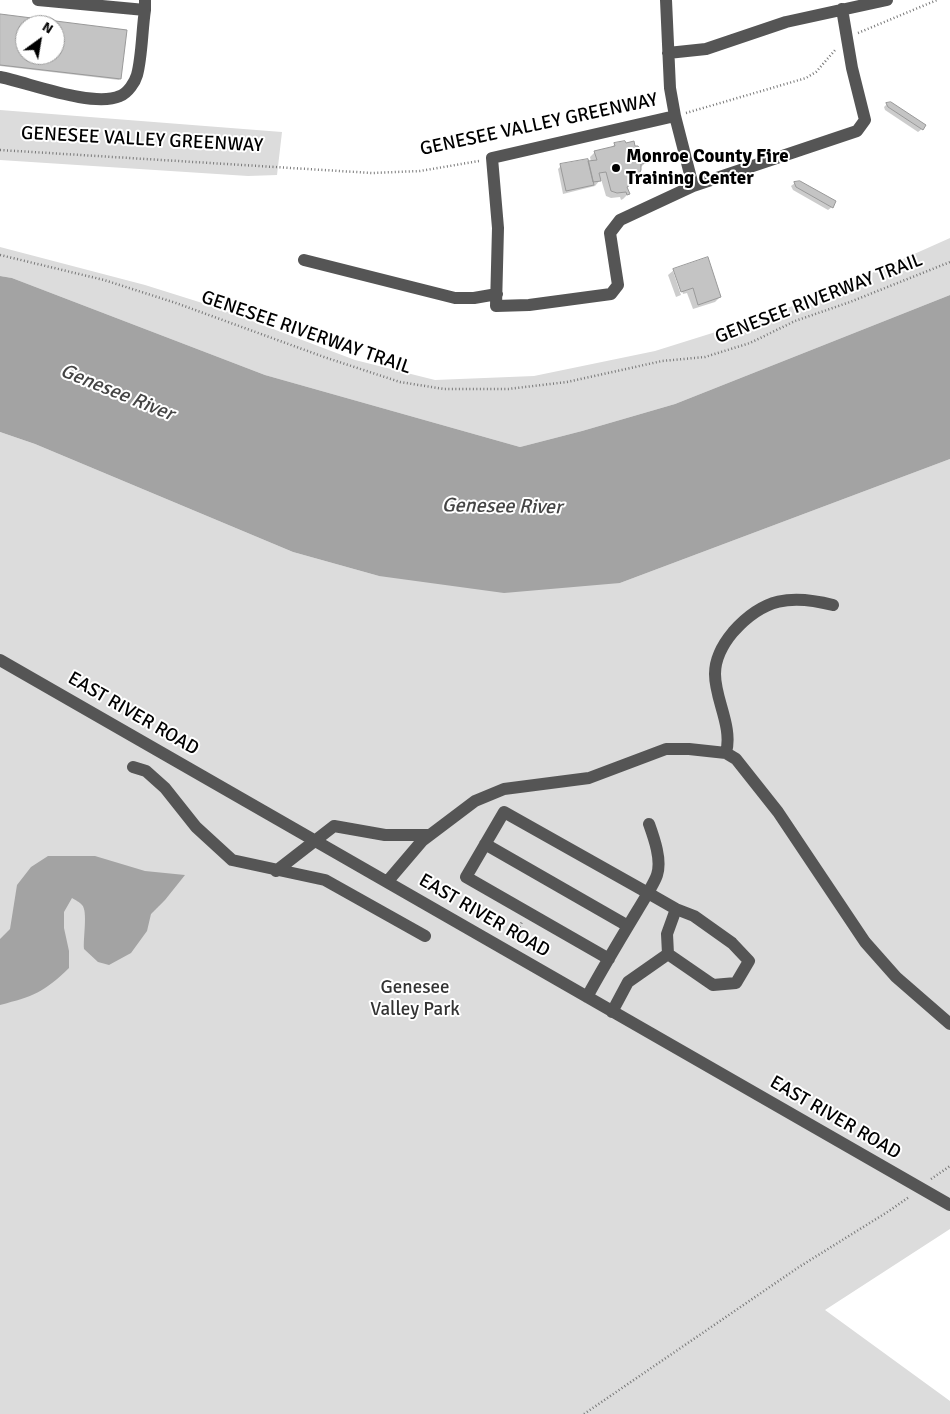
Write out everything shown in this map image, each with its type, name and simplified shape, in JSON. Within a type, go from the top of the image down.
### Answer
[{"type":"street","points":[[0,77],[73,96],[98,99],[121,96],[131,86],[137,76],[145,5],[38,0]]},
{"type":"street","points":[[666,0],[670,88],[675,116],[693,186]]},
{"type":"street","points":[[668,53],[706,49],[772,26],[886,0]]},
{"type":"street","points":[[492,158],[498,228],[496,306],[528,305],[611,294],[618,285],[610,233],[620,220],[693,186],[857,131],[866,120],[847,40],[842,10]]},
{"type":"street","name":"GENESEE VALLEY GREENWAY","points":[[492,158],[675,116]]},
{"type":"street","points":[[304,260],[454,298],[474,298],[497,294]]},
{"type":"street","points":[[726,753],[728,732],[716,674],[717,659],[730,637],[755,612],[774,603],[785,600],[807,599],[833,605]]},
{"type":"street","name":"EAST RIVER ROAD","points":[[0,660],[950,1205]]},
{"type":"street","points":[[387,882],[422,841],[474,801],[504,789],[588,778],[666,750],[689,749],[726,753],[736,759],[778,812],[865,942],[896,977],[950,1024]]},
{"type":"street","points":[[133,767],[146,771],[165,788],[196,827],[232,860],[325,880],[425,936]]},
{"type":"street","points":[[609,959],[466,877],[504,812],[676,909],[694,916],[732,943],[750,961],[736,982],[713,985],[668,954]]},
{"type":"street","points":[[587,997],[648,893],[657,874],[657,846],[649,824]]},
{"type":"street","points":[[276,870],[334,826],[385,835],[430,836]]},
{"type":"street","points":[[485,844],[628,926]]},
{"type":"street","points":[[668,954],[667,934],[676,909]]},
{"type":"street","points":[[612,1012],[628,982],[668,954]]},
{"type":"path","name":"GENESEE VALLEY GREENWAY","points":[[675,116],[806,78],[816,72],[834,51],[856,34],[936,0]]},
{"type":"path","name":"GENESEE VALLEY GREENWAY","points":[[0,150],[372,173],[434,169],[492,158]]},
{"type":"path","name":"GENESEE RIVERWAY TRAIL","points":[[0,255],[104,280],[176,303],[324,357],[400,382],[444,389],[508,389],[567,382],[662,361],[705,357],[750,343],[795,321],[850,302],[950,262]]},
{"type":"path","points":[[510,943],[519,928]]},
{"type":"path","points":[[584,1414],[799,1267],[889,1211],[950,1166]]},
{"type":"green space","points":[[0,110],[282,132],[277,175],[248,176],[0,160]]},
{"type":"green space","points":[[950,238],[950,295],[675,404],[520,447],[265,375],[12,278],[0,276],[0,247],[145,285],[215,307],[355,360],[435,380],[534,376],[655,351],[773,314]]},
{"type":"green space","name":"Genesee Valley Park","points":[[0,432],[35,444],[293,552],[379,576],[620,583],[950,459],[950,1229],[825,1310],[950,1401],[950,1414],[0,1414]]},
{"type":"water","name":"Genesee River","points":[[0,276],[12,278],[265,375],[520,447],[675,404],[950,295],[950,459],[620,583],[504,593],[379,576],[293,552],[35,444],[0,432]]},
{"type":"water","points":[[48,856],[95,856],[145,871],[185,875],[151,914],[147,931],[131,953],[109,965],[98,962],[84,949],[84,908],[72,898],[64,912],[64,928],[69,951],[69,968],[45,988],[21,999],[0,1005],[0,939],[10,929],[17,885],[31,867]]},
{"type":"building","points":[[0,14],[15,16],[15,65],[65,65],[65,22],[127,30],[121,79],[0,65]]},
{"type":"building","points":[[891,102],[926,125],[923,130],[888,107],[886,103]]},
{"type":"building","name":"Monroe County Fire Training Center","points":[[625,141],[626,143],[634,141],[635,146],[638,146],[647,163],[641,164],[641,170],[635,182],[627,187],[630,194],[627,195],[626,192],[617,193],[611,191],[606,172],[599,173],[601,181],[593,182],[588,161],[597,160],[594,151],[615,146],[614,143]]},
{"type":"building","points":[[588,159],[594,185],[566,191],[560,164]]},
{"type":"building","points":[[800,181],[836,201],[833,208],[796,187],[794,182]]},
{"type":"building","points":[[708,257],[721,297],[698,305],[693,288],[681,292],[673,269]]},
{"type":"place","name":"Monroe County Fire Training Center","points":[[616,168]]}]
